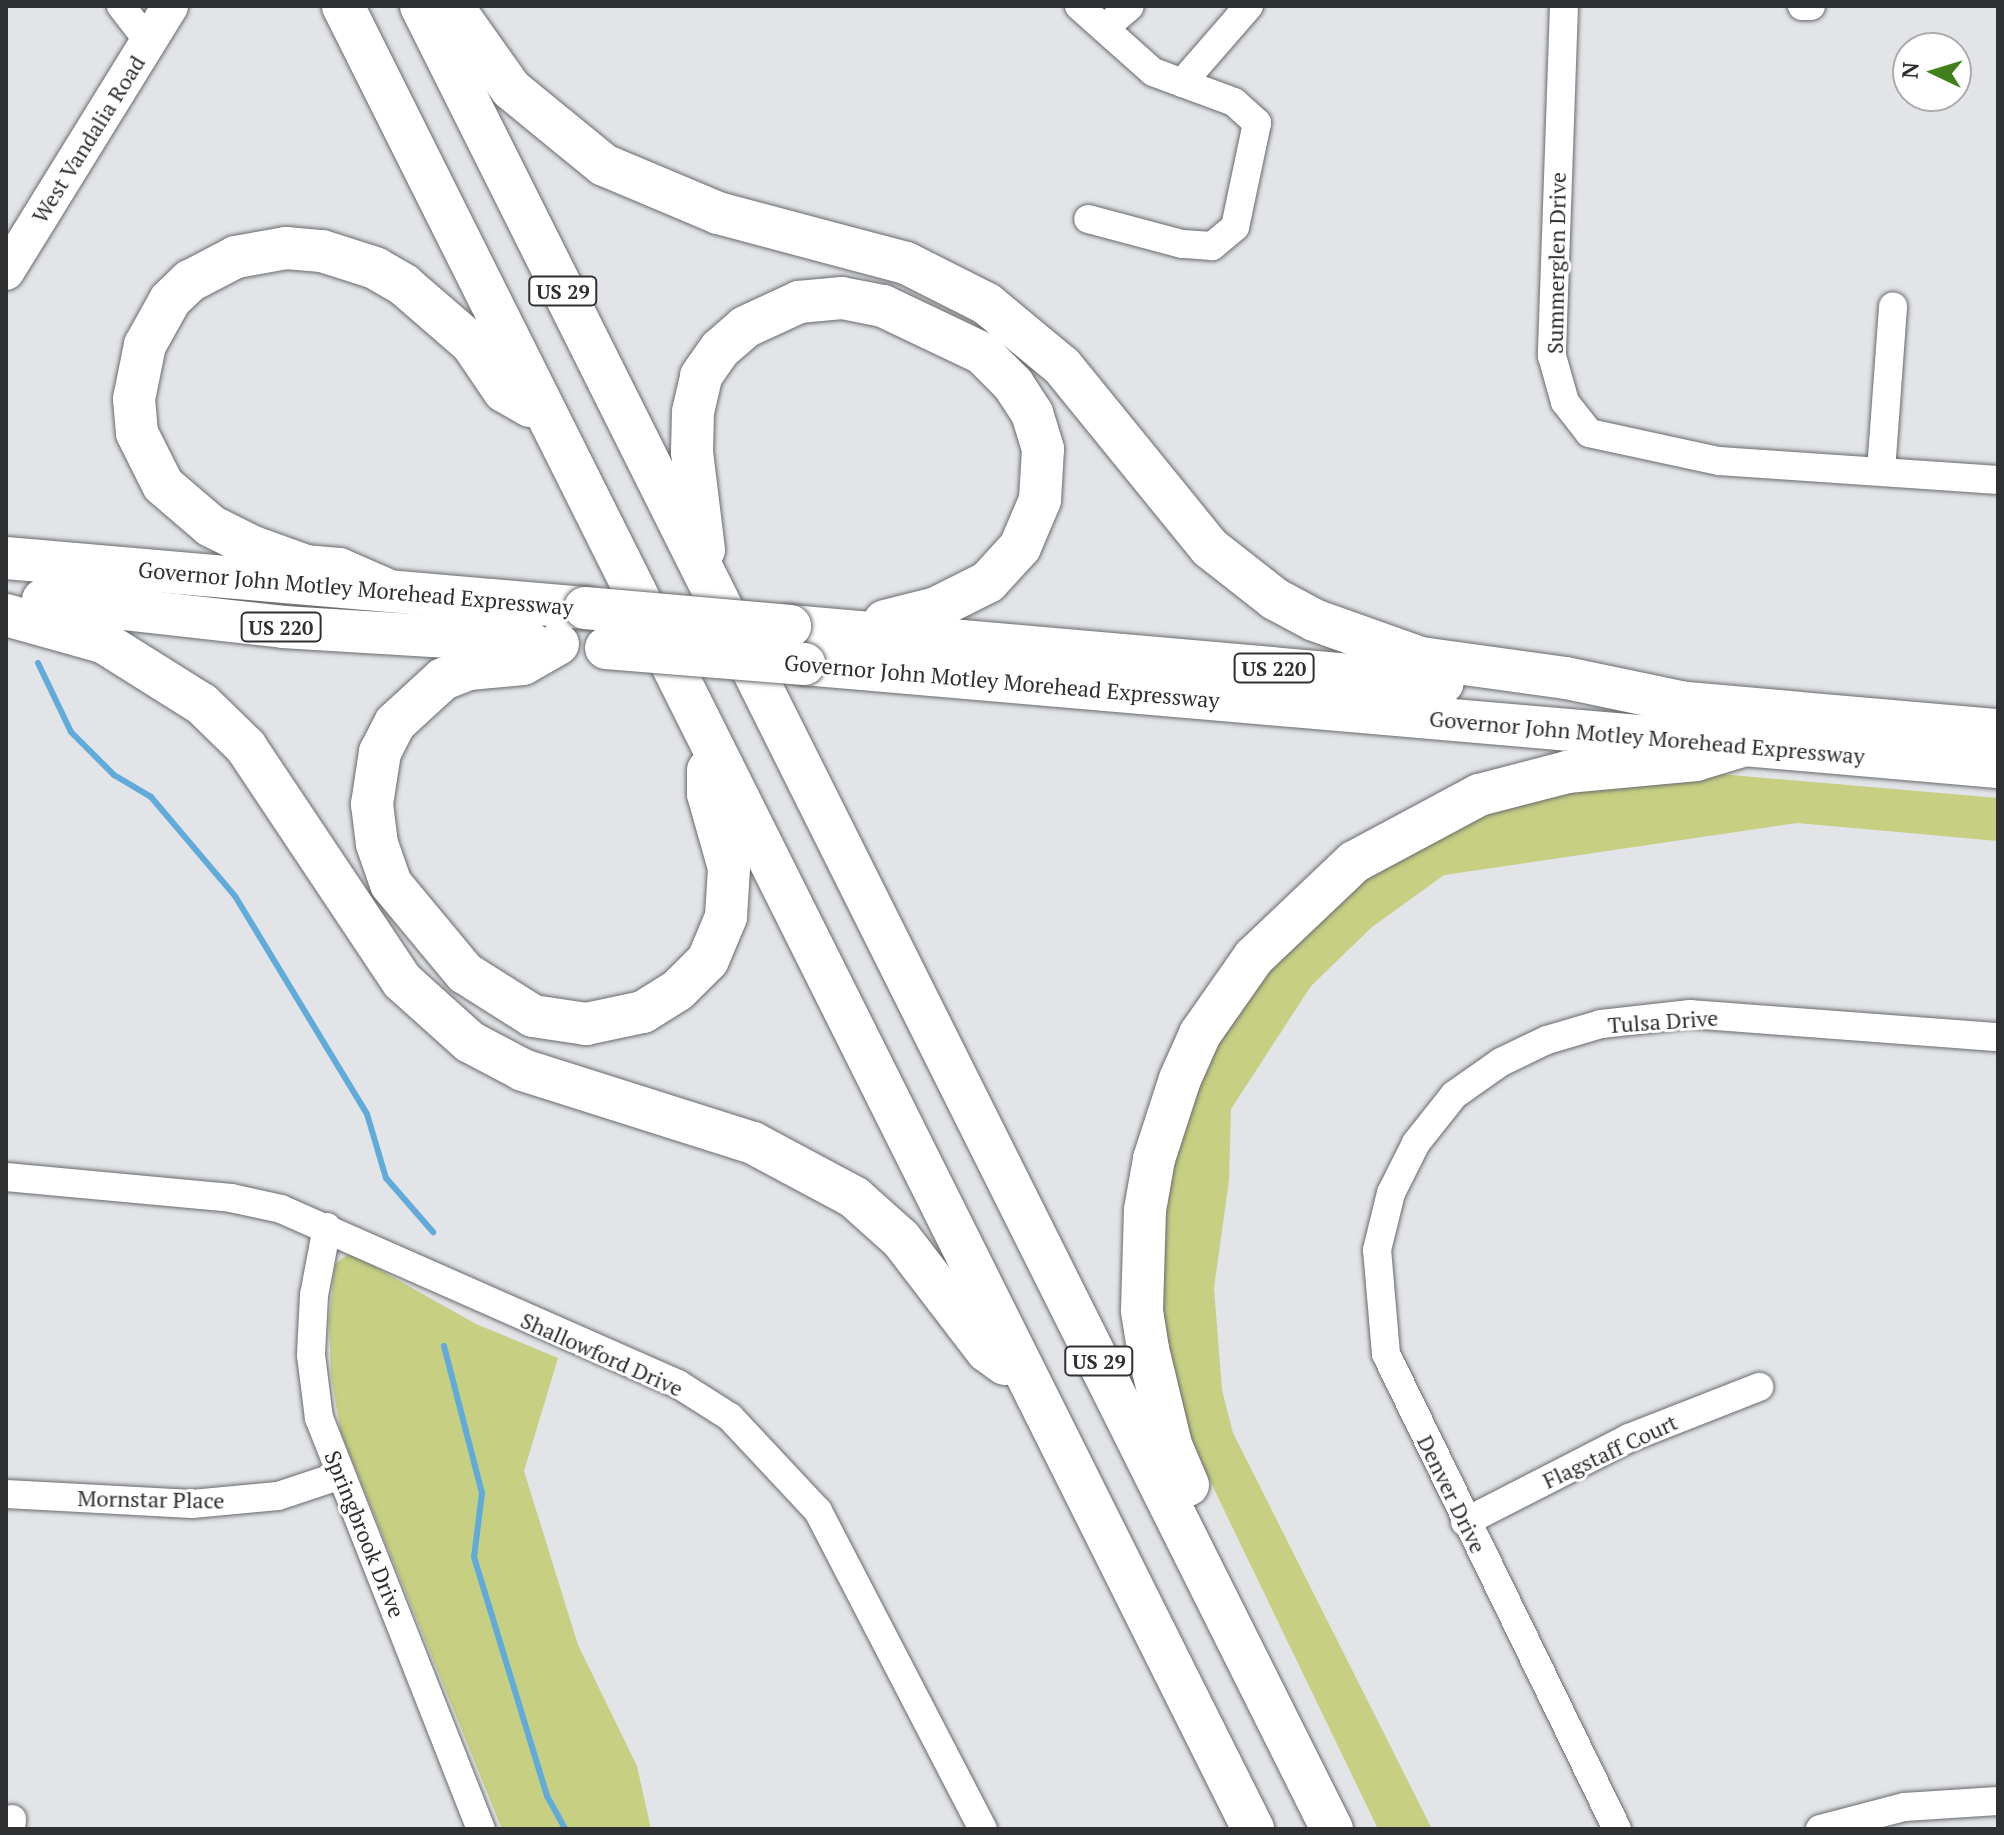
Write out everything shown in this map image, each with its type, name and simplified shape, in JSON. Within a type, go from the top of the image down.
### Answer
[{"type":"highway","name":"US 29","points":[[343,6],[709,745],[1253,1829]]},
{"type":"highway","name":"US 29","points":[[421,6],[1332,1829]]},
{"type":"highway","points":[[452,6],[511,89],[604,165],[718,213],[906,263],[987,304],[1062,366],[1210,548],[1275,599],[1314,620],[1421,658],[1566,678],[1690,704]]},
{"type":"highway","points":[[385,589],[339,569],[306,566],[253,547],[185,508],[163,485],[137,433],[134,399],[145,345],[170,300],[190,281],[236,257],[286,248],[322,251],[375,268],[404,285],[472,344],[504,391],[544,413]]},
{"type":"highway","points":[[706,575],[692,452],[701,376],[745,327],[799,302],[842,298],[883,306],[982,353],[1013,384],[1032,413],[1043,449],[1040,500],[1020,547],[988,582],[936,608],[902,613],[858,632]]},
{"type":"highway","name":"Governor John Motley Morehead Expressway","points":[[6,558],[585,608],[797,645],[1745,745],[1998,767]]},
{"type":"highway","name":"Governor John Motley Morehead Expressway","points":[[6,596],[283,627],[606,648],[797,645],[858,632],[1998,730]]},
{"type":"highway","points":[[6,615],[103,642],[158,672],[202,704],[246,747],[402,981],[470,1042],[523,1070],[753,1143],[854,1197],[901,1239],[987,1351],[1028,1379]]},
{"type":"highway","points":[[558,644],[523,664],[469,669],[443,679],[395,723],[380,752],[372,804],[377,844],[391,884],[465,973],[533,1016],[586,1024],[643,1012],[678,990],[708,960],[726,917],[729,868],[708,794],[709,745]]},
{"type":"highway","points":[[1287,1739],[1258,1630],[1171,1445],[1142,1310],[1145,1210],[1154,1159],[1190,1056],[1225,996],[1285,921],[1354,862],[1396,835],[1479,795],[1521,783],[1567,772],[1696,760],[1745,745]]},
{"type":"main road","name":"West Vandalia Road","points":[[6,272],[170,6]]},
{"type":"street","points":[[121,6],[149,42]]},
{"type":"street","points":[[1079,6],[1107,26],[1153,72],[1234,102],[1257,123],[1235,227],[1212,246],[1182,244],[1088,219]]},
{"type":"street","points":[[1107,26],[1130,6]]},
{"type":"street","points":[[1182,83],[1249,6]]},
{"type":"street","name":"Summerglen Drive","points":[[1564,6],[1552,356],[1565,402],[1589,433],[1649,450],[1719,461],[1998,480]]},
{"type":"street","points":[[1802,6],[1811,6]]},
{"type":"street","points":[[1881,471],[1893,306]]},
{"type":"street","name":"Tulsa Drive","points":[[1416,1143],[1454,1095],[1501,1062],[1547,1040],[1601,1024],[1690,1014],[1998,1037]]},
{"type":"street","name":"Denver Drive","points":[[1416,1143],[1391,1193],[1377,1250],[1386,1354],[1465,1522],[1617,1829]]},
{"type":"street","name":"Shallowford Drive","points":[[6,1177],[231,1198],[281,1209],[327,1227],[537,1326],[678,1384],[730,1417],[818,1511],[983,1829]]},
{"type":"street","name":"Springbrook Drive","points":[[327,1227],[314,1295],[311,1355],[319,1418],[481,1829]]},
{"type":"street","name":"Flagstaff Court","points":[[1465,1522],[1629,1438],[1759,1387]]},
{"type":"street","name":"Mornstar Place","points":[[6,1494],[192,1504],[278,1496],[341,1475]]},
{"type":"street","points":[[1820,1829],[1904,1807],[1998,1801]]},
{"type":"green space","points":[[1697,772],[1998,798],[1998,841],[1797,823],[1444,875],[1372,927],[1311,986],[1231,1109],[1229,1180],[1214,1288],[1222,1390],[1233,1433],[1432,1829],[1378,1829],[1198,1456],[1168,1371],[1159,1300],[1161,1214],[1174,1149],[1197,1081],[1270,959],[1404,846],[1553,788]]},
{"type":"green space","points":[[350,1253],[476,1324],[558,1358],[524,1471],[578,1645],[637,1766],[651,1829],[502,1829],[341,1433],[331,1376],[329,1320],[335,1264]]},
{"type":"waterway","points":[[38,663],[71,732],[114,775],[151,797],[235,896],[367,1114],[386,1178],[433,1232]]},
{"type":"waterway","points":[[444,1346],[482,1493],[474,1557],[547,1796],[565,1829]]}]
